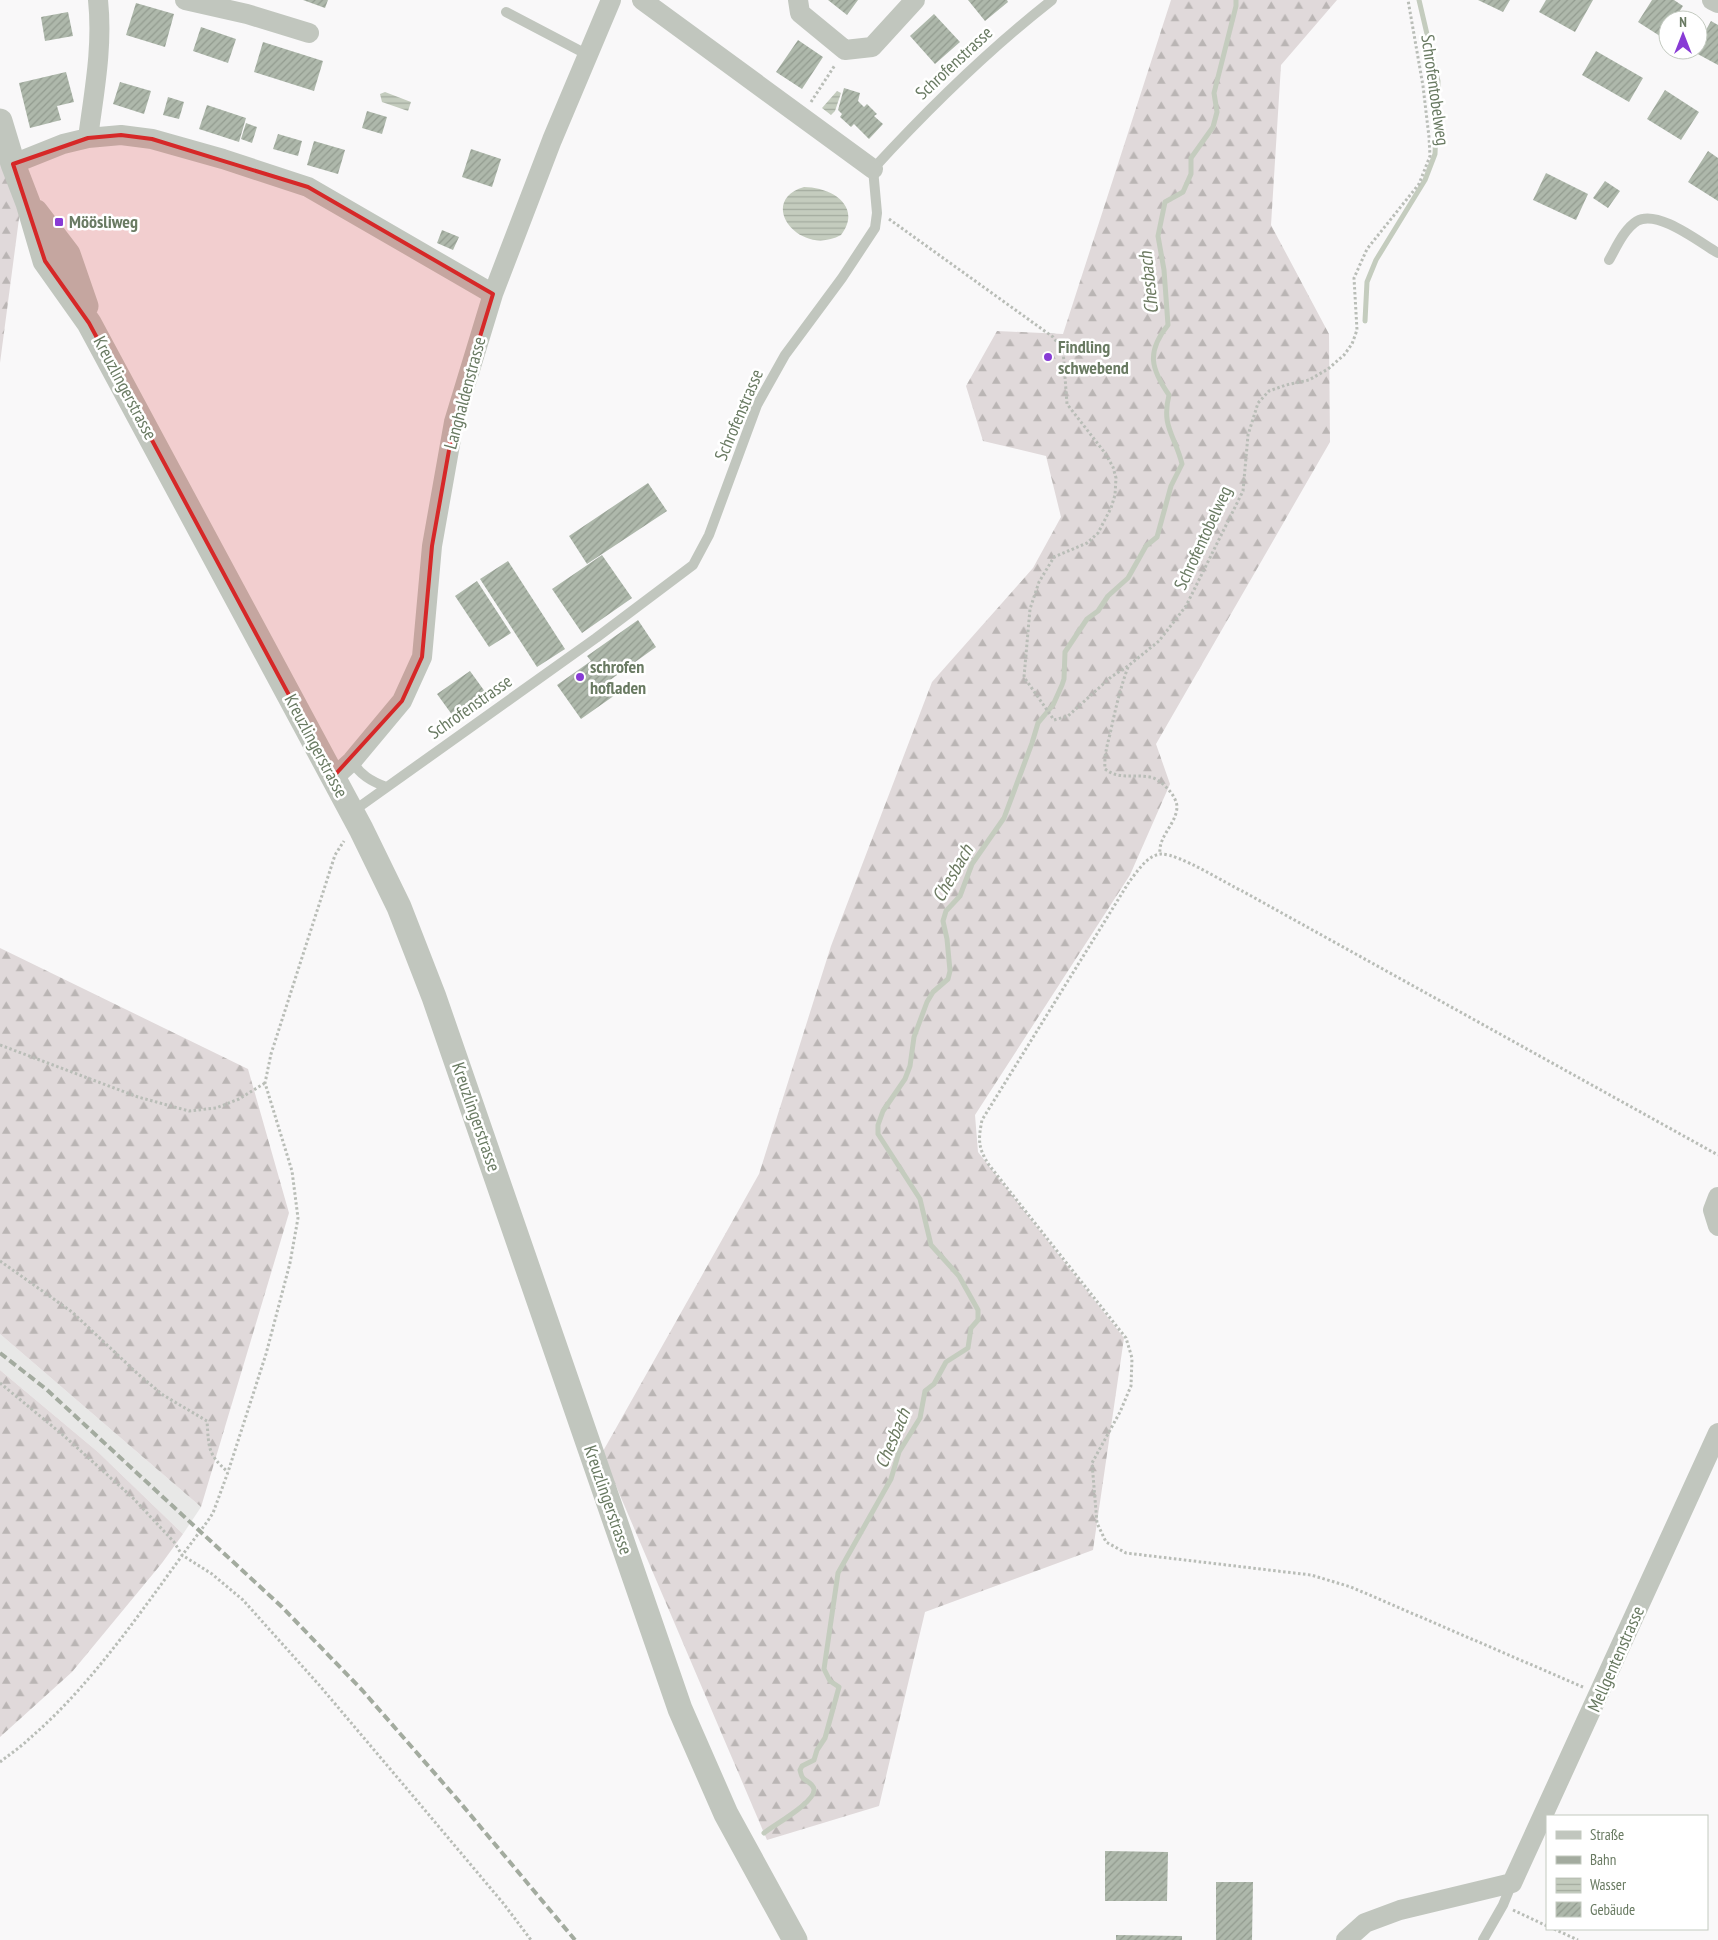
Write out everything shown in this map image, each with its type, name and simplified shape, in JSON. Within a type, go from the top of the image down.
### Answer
[{"type":"street","points":[[88,138],[99,56],[100,22],[98,0]]},
{"type":"street","points":[[185,0],[247,14],[309,33]]},
{"type":"street","name":"Langhaldenstrasse","points":[[332,777],[352,761],[402,701],[422,657],[432,546],[454,422],[494,294],[552,140],[611,0]]},
{"type":"street","points":[[642,0],[874,169]]},
{"type":"street","points":[[798,0],[800,13],[845,50],[872,47],[915,0]]},
{"type":"street","points":[[1712,0],[1718,3]]},
{"type":"street","name":"Kreuzlingerstrasse","points":[[0,121],[13,164],[28,203],[45,262],[90,323],[357,821],[399,907],[434,997],[680,1708],[726,1814],[795,1940]]},
{"type":"street","points":[[13,164],[63,144],[88,138],[121,135],[152,139],[308,187],[494,294]]},
{"type":"street","points":[[1718,1197],[1713,1210],[1718,1226]]},
{"type":"street","name":"Mellgentenstrasse","points":[[1512,1884],[1718,1434]]},
{"type":"street","points":[[1346,1940],[1366,1924],[1400,1910],[1512,1884]]},
{"type":"lane","name":"Schrofenstrasse","points":[[357,821],[386,787],[596,638],[693,565],[708,535],[757,405],[785,355],[875,228],[877,213],[874,169],[944,94],[1010,34],[1052,0]]},
{"type":"lane","points":[[506,12],[588,55]]},
{"type":"lane","points":[[1609,260],[1628,229],[1637,221],[1647,219],[1665,221],[1718,253]]},
{"type":"lane","points":[[352,761],[358,771],[372,781],[386,787]]},
{"type":"lane","points":[[1483,1940],[1503,1905],[1512,1884]]},
{"type":"path","name":"Schrofentobelweg","points":[[877,213],[886,217],[1054,337],[1063,350],[1067,404],[1105,453],[1112,467],[1116,478],[1115,495],[1106,521],[1098,533],[1088,542],[1054,557],[1039,582],[1030,609],[1024,677],[1054,720],[1068,716],[1111,678],[1159,641],[1186,606],[1243,491],[1248,435],[1258,403],[1269,391],[1309,380],[1344,355],[1352,344],[1357,330],[1354,278],[1367,249],[1419,184],[1430,156],[1430,137],[1423,86],[1408,0]]},
{"type":"path","points":[[802,116],[845,50]]},
{"type":"path","points":[[1128,666],[1114,712],[1104,758],[1105,769],[1112,775],[1152,777],[1170,791],[1176,800],[1177,809],[1159,845],[1160,854]]},
{"type":"path","points":[[0,1762],[30,1738],[64,1706],[104,1658],[212,1513],[228,1472],[266,1354],[290,1262],[298,1218],[292,1171],[265,1083],[271,1054],[335,855],[357,821]]},
{"type":"path","points":[[1600,1694],[1351,1587],[1311,1575],[1126,1553],[1106,1542],[1097,1523],[1092,1463],[1120,1412],[1131,1386],[1132,1358],[1126,1338],[989,1165],[981,1153],[978,1137],[982,1120],[1005,1080],[1129,882],[1146,862],[1160,854],[1176,857],[1244,892],[1718,1155]]},
{"type":"path","points":[[0,1045],[138,1097],[189,1111],[216,1108],[238,1099],[265,1083]]},
{"type":"path","points":[[0,1261],[72,1312],[139,1375],[163,1394],[207,1421],[209,1448],[215,1461],[228,1472]]},
{"type":"path","points":[[0,1383],[63,1435],[133,1498],[174,1542],[182,1555],[212,1574],[243,1600],[413,1796],[531,1940]]},
{"type":"path","points":[[1503,1905],[1546,1926]]},
{"type":"path","points":[[1556,1930],[1578,1940]]},
{"type":"highlighted area","points":[[121,135],[152,139],[308,187],[493,294],[454,422],[432,546],[422,657],[402,701],[333,777],[89,323],[45,261],[13,164],[88,138]]},
{"type":"shaded area","points":[[0,1334],[201,1507],[183,1534],[98,1452],[0,1370]]},
{"type":"green space","points":[[1171,0],[1337,0],[1281,65],[1271,225],[1329,334],[1330,442],[1156,744],[1170,784],[1130,875],[975,1115],[978,1152],[1124,1338],[1093,1550],[925,1612],[879,1806],[767,1840],[602,1453],[759,1174],[831,946],[932,682],[1033,568],[1061,517],[1046,456],[983,441],[966,386],[997,331],[1063,334]]},
{"type":"green space","points":[[0,161],[20,211],[0,363]]},
{"type":"green space","points":[[0,948],[248,1069],[289,1213],[201,1507],[0,1334]]},
{"type":"green space","points":[[0,1370],[98,1452],[183,1534],[162,1563],[72,1672],[0,1737]]},
{"type":"water","points":[[837,91],[841,93],[835,111],[831,115],[822,108]]},
{"type":"water","points":[[385,92],[411,102],[408,111],[382,102],[380,94]]},
{"type":"water","points":[[804,187],[824,190],[841,200],[846,207],[848,215],[847,225],[841,235],[825,240],[811,239],[798,234],[789,225],[784,214],[784,204],[790,194]]},
{"type":"building","points":[[303,0],[328,0],[325,8]]},
{"type":"building","points":[[828,0],[858,0],[847,15]]},
{"type":"building","points":[[968,0],[1007,0],[1008,2],[985,21]]},
{"type":"building","points":[[1478,0],[1510,0],[1503,12]]},
{"type":"building","points":[[1546,0],[1593,0],[1575,32],[1539,12]]},
{"type":"building","points":[[1652,0],[1674,0],[1683,6],[1680,10],[1658,10],[1658,35],[1638,22]]},
{"type":"building","points":[[136,3],[174,14],[165,47],[126,35]]},
{"type":"building","points":[[68,12],[73,36],[45,41],[41,17]]},
{"type":"building","points":[[934,14],[960,42],[935,64],[910,36]]},
{"type":"building","points":[[1711,21],[1718,25],[1718,65],[1708,60],[1708,26]]},
{"type":"building","points":[[201,27],[236,39],[228,63],[193,51]]},
{"type":"building","points":[[798,40],[823,57],[802,89],[776,72]]},
{"type":"building","points":[[263,42],[323,61],[314,91],[254,72]]},
{"type":"building","points":[[1596,51],[1643,78],[1629,102],[1582,75]]},
{"type":"building","points":[[66,72],[74,102],[57,106],[61,120],[30,128],[19,83]]},
{"type":"building","points":[[120,82],[151,91],[144,114],[113,104]]},
{"type":"building","points":[[844,88],[860,93],[858,101],[864,107],[867,104],[877,114],[874,116],[883,124],[869,139],[854,124],[851,127],[840,117],[842,114],[838,110]]},
{"type":"building","points":[[1665,90],[1699,112],[1681,140],[1647,119]]},
{"type":"building","points":[[168,97],[184,102],[179,119],[163,115]]},
{"type":"building","points":[[207,105],[246,118],[239,142],[199,129]]},
{"type":"building","points":[[367,111],[387,117],[382,134],[362,128]]},
{"type":"building","points":[[246,123],[257,127],[252,143],[241,139]]},
{"type":"building","points":[[278,134],[302,141],[298,156],[273,149]]},
{"type":"building","points":[[314,141],[345,150],[338,174],[307,165]]},
{"type":"building","points":[[471,149],[501,159],[492,187],[462,177]]},
{"type":"building","points":[[1708,151],[1718,158],[1718,201],[1688,182]]},
{"type":"building","points":[[1546,173],[1588,194],[1576,220],[1533,200]]},
{"type":"building","points":[[1605,181],[1620,191],[1608,208],[1593,198]]},
{"type":"building","points":[[442,230],[459,237],[453,250],[437,243]]},
{"type":"building","points":[[648,483],[667,511],[587,564],[569,536]]},
{"type":"building","points":[[602,555],[632,598],[582,633],[552,589]]},
{"type":"building","points":[[508,561],[565,649],[537,667],[480,579]]},
{"type":"building","points":[[477,581],[511,633],[489,647],[455,596]]},
{"type":"building","points":[[638,620],[656,647],[606,683],[615,695],[581,719],[557,685],[591,661],[587,656]]},
{"type":"building","points":[[470,671],[491,700],[458,723],[437,694]]},
{"type":"building","points":[[1105,1851],[1168,1852],[1167,1901],[1105,1901]]},
{"type":"building","points":[[1216,1882],[1253,1882],[1252,1940],[1216,1940]]},
{"type":"building","points":[[1116,1935],[1182,1936],[1182,1940],[1116,1940]]},
{"type":"waterway","name":"Chesbach","points":[[764,1833],[802,1807],[813,1794],[813,1787],[802,1777],[800,1770],[802,1766],[814,1760],[817,1750],[825,1738],[839,1687],[830,1681],[824,1669],[838,1573],[891,1479],[899,1452],[920,1418],[925,1391],[934,1384],[946,1362],[968,1348],[971,1328],[978,1320],[978,1310],[959,1276],[931,1245],[920,1199],[878,1134],[878,1125],[883,1111],[905,1079],[910,1066],[914,1037],[927,1002],[933,992],[948,979],[950,971],[943,921],[946,911],[960,896],[972,864],[1004,818],[1038,723],[1053,705],[1062,685],[1065,652],[1087,619],[1098,611],[1108,596],[1128,578],[1146,546],[1157,537],[1171,486],[1182,464],[1168,423],[1167,406],[1169,395],[1158,377],[1153,360],[1156,344],[1168,325],[1164,270],[1158,236],[1165,202],[1183,192],[1191,174],[1191,158],[1213,127],[1217,112],[1214,93],[1236,0]]},
{"type":"waterway","points":[[1365,321],[1367,282],[1376,260],[1425,180],[1435,154],[1438,81],[1419,0]]},
{"type":"railway","points":[[0,1353],[46,1389],[282,1607],[362,1690],[458,1800],[575,1940]]},
{"type":"place","name":"Möösliweg","points":[[59,222]]},
{"type":"place","name":"Findling schwebend","points":[[1048,357]]},
{"type":"place","name":"schrofen hofladen","points":[[580,677]]}]
